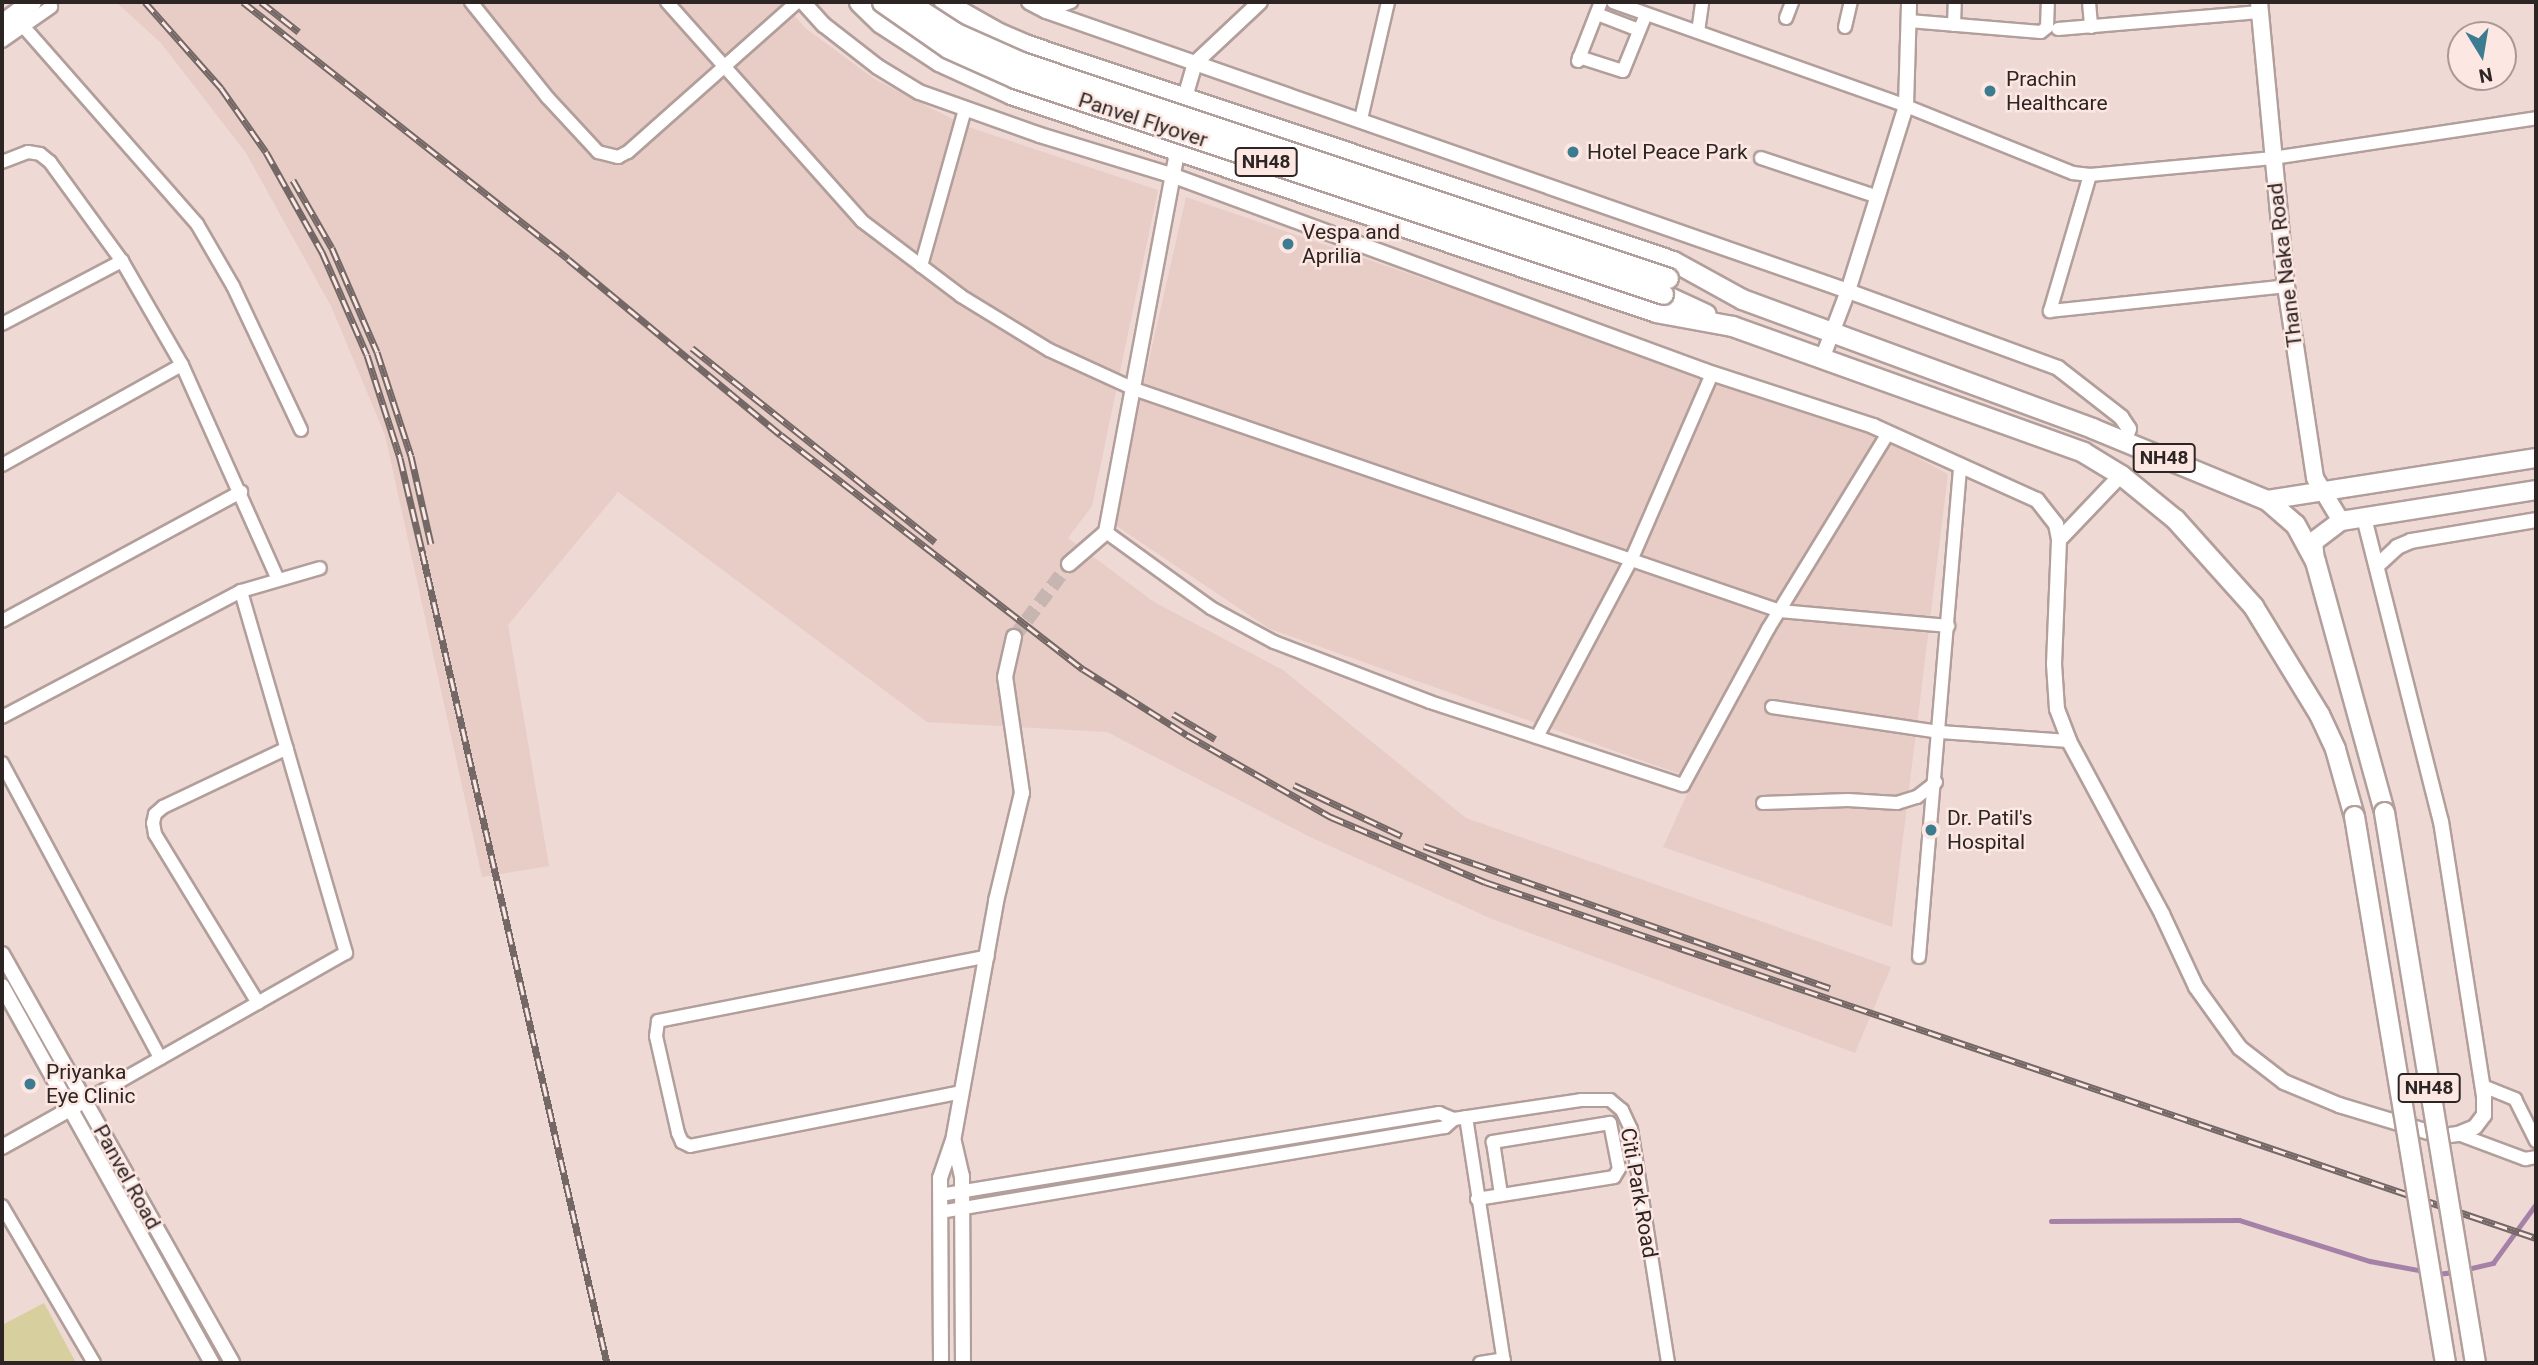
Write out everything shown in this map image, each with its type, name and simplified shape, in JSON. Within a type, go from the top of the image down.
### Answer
[{"type":"highway","points":[[859,2],[881,23],[939,61],[974,78],[1656,312],[1732,326]]},
{"type":"highway","name":"Panvel Flyover","points":[[882,2],[948,48],[1016,78],[1665,286],[1742,299]]},
{"type":"highway","name":"Panvel Flyover","points":[[908,2],[956,33],[1021,62],[1665,286],[1732,326]]},
{"type":"highway","points":[[944,2],[999,33],[1027,45],[1673,261],[1742,299]]},
{"type":"highway","name":"NH48","points":[[1742,299],[2124,442],[2267,500],[2295,524],[2315,561],[2384,812],[2475,1363]]},
{"type":"highway","name":"NH48","points":[[1732,326],[2083,452],[2121,475],[2175,519],[2253,606],[2319,714],[2335,749],[2354,816],[2445,1363]]},
{"type":"main road","points":[[2,24],[32,2]]},
{"type":"main road","name":"Thane Naka Road","points":[[2259,7],[2286,286],[2315,478],[2341,521]]},
{"type":"main road","points":[[2267,500],[2536,458]]},
{"type":"main road","points":[[2315,561],[2314,542],[2341,521],[2536,490]]},
{"type":"street","points":[[471,2],[548,98],[598,152],[608,157],[628,152],[796,2]]},
{"type":"street","points":[[667,2],[862,221],[961,296],[1049,350],[1134,389],[1780,611],[1948,626]]},
{"type":"street","points":[[803,2],[824,24],[878,67],[919,92],[1174,176],[1712,374],[1888,433],[2038,500],[2056,524],[2059,540],[2054,664],[2057,709],[2069,741],[2162,914],[2196,987],[2240,1048],[2284,1082],[2339,1105],[2442,1136],[2458,1134],[2475,1127],[2484,1115],[2483,1086],[2441,822],[2364,517]]},
{"type":"street","points":[[1031,2],[1046,11],[1361,119],[2058,368],[2121,417],[2129,429],[2124,442]]},
{"type":"street","points":[[1046,11],[1071,2]]},
{"type":"street","points":[[1069,564],[1105,532],[1174,176],[1184,97],[1195,63],[1260,2]]},
{"type":"street","points":[[1361,119],[1388,2]]},
{"type":"street","points":[[1613,2],[1906,106],[2073,173],[2090,175],[2273,158],[2536,118]]},
{"type":"street","points":[[1698,32],[1702,2]]},
{"type":"street","points":[[1786,18],[1793,2]]},
{"type":"street","points":[[1845,27],[1851,2]]},
{"type":"street","points":[[1822,359],[1848,291],[1906,106],[1909,2]]},
{"type":"street","points":[[1954,25],[1955,2]]},
{"type":"street","points":[[1909,21],[2041,32],[2047,27],[2048,2]]},
{"type":"street","points":[[2090,2],[2091,27]]},
{"type":"street","points":[[2,41],[51,7]]},
{"type":"street","points":[[2058,30],[2259,7]]},
{"type":"street","points":[[1639,30],[1599,8],[1578,59],[1623,71],[1646,14]]},
{"type":"street","points":[[23,26],[197,224],[233,286],[301,430]]},
{"type":"street","points":[[921,266],[965,109]]},
{"type":"street","points":[[2,162],[27,152],[40,154],[50,162],[122,261],[182,365],[278,580]]},
{"type":"street","points":[[1761,158],[1878,197]]},
{"type":"street","points":[[2090,175],[2050,311],[2286,286]]},
{"type":"street","points":[[2,324],[122,261]]},
{"type":"street","points":[[2,465],[182,365]]},
{"type":"street","points":[[1537,737],[1632,558],[1712,374]]},
{"type":"street","points":[[1105,532],[1211,608],[1274,642],[1430,702],[1684,786],[1780,611],[1888,433]]},
{"type":"street","points":[[1919,957],[1936,782],[1960,465]]},
{"type":"street","points":[[2059,540],[2121,475]]},
{"type":"street","points":[[2,621],[241,492]]},
{"type":"street","points":[[2378,565],[2397,547],[2411,541],[2536,520]]},
{"type":"street","points":[[2,717],[241,591],[320,568]]},
{"type":"street","points":[[2,1147],[346,953],[241,591]]},
{"type":"street","points":[[941,1363],[940,1178],[953,1141],[994,912],[1022,793],[1021,770],[1005,677],[1014,637]]},
{"type":"street","points":[[1772,707],[1940,732],[2069,741]]},
{"type":"street","points":[[258,1003],[155,834],[153,823],[155,814],[163,807],[287,748]]},
{"type":"street","points":[[2,763],[160,1058]]},
{"type":"street","points":[[1763,803],[1848,800],[1897,803],[1917,797],[1936,782]]},
{"type":"street","name":"Panvel Road","points":[[2,954],[232,1363]]},
{"type":"street","points":[[962,1092],[690,1146],[682,1142],[678,1133],[656,1036],[658,1021],[988,956]]},
{"type":"street","name":"Panvel Road","points":[[2,986],[212,1363]]},
{"type":"street","points":[[2483,1086],[2515,1099],[2536,1141]]},
{"type":"street","name":"Citi Park Road","points":[[1460,1118],[1581,1100],[1610,1100],[1622,1110],[1631,1129],[1668,1363]]},
{"type":"street","points":[[940,1195],[1439,1113],[1460,1118]]},
{"type":"street","points":[[940,1212],[1445,1127],[1460,1118]]},
{"type":"street","points":[[1460,1118],[1477,1199],[1504,1361],[1480,1363]]},
{"type":"street","points":[[1501,1195],[1493,1145],[1498,1140],[1610,1123],[1618,1174]]},
{"type":"street","points":[[2458,1134],[2525,1159],[2536,1157]]},
{"type":"street","points":[[953,1141],[962,1176],[963,1363]]},
{"type":"street","points":[[1235,1147],[1239,1162]]},
{"type":"street","points":[[1477,1199],[1637,1171]]},
{"type":"street","points":[[2,1206],[94,1363]]},
{"type":"shaded area","points":[[116,2],[783,2],[805,28],[876,80],[968,127],[1158,190],[1092,506],[1068,538],[1154,602],[1283,670],[1466,818],[1891,967],[1855,1053],[1492,919],[1310,837],[1107,732],[927,722],[618,492],[508,625],[549,866],[482,877],[385,435],[331,306],[246,153],[161,43]]},
{"type":"shaded area","points":[[1186,197],[1869,432],[1948,474],[1892,927],[1663,847],[1694,779],[1270,629],[1112,523]]},
{"type":"shaded area","points":[[44,1303],[76,1363],[2,1363],[2,1325]]},
{"type":"waterway","points":[[2463,1270],[2493,1263],[2536,1204]]},
{"type":"waterway","points":[[2051,1221],[2239,1220],[2370,1261],[2424,1271]]},
{"type":"waterway","points":[[2436,1274],[2455,1272]]},
{"type":"tunnel","points":[[1014,637],[1069,564]]},
{"type":"railway","points":[[145,2],[221,88],[266,152],[322,252],[367,355],[400,458],[607,1363]]},
{"type":"railway","points":[[243,2],[568,259],[781,435],[1083,669],[1187,735],[1331,817],[1485,882],[2536,1238]]},
{"type":"railway","points":[[261,2],[299,32]]},
{"type":"railway","points":[[293,180],[332,248],[377,352],[411,456],[431,544]]},
{"type":"railway","points":[[692,348],[935,542]]},
{"type":"railway","points":[[1173,714],[1215,739]]},
{"type":"railway","points":[[1294,785],[1402,836]]},
{"type":"railway","points":[[1424,846],[1830,988]]},
{"type":"place","name":"Prachin Healthcare","points":[[1990,91]]},
{"type":"place","name":"Hotel Peace Park","points":[[1573,152]]},
{"type":"place","name":"Vespa and Aprilia","points":[[1288,244]]},
{"type":"place","name":"Dr. Patil's Hospital","points":[[1931,830]]},
{"type":"place","name":"Priyanka Eye Clinic","points":[[30,1084]]}]
